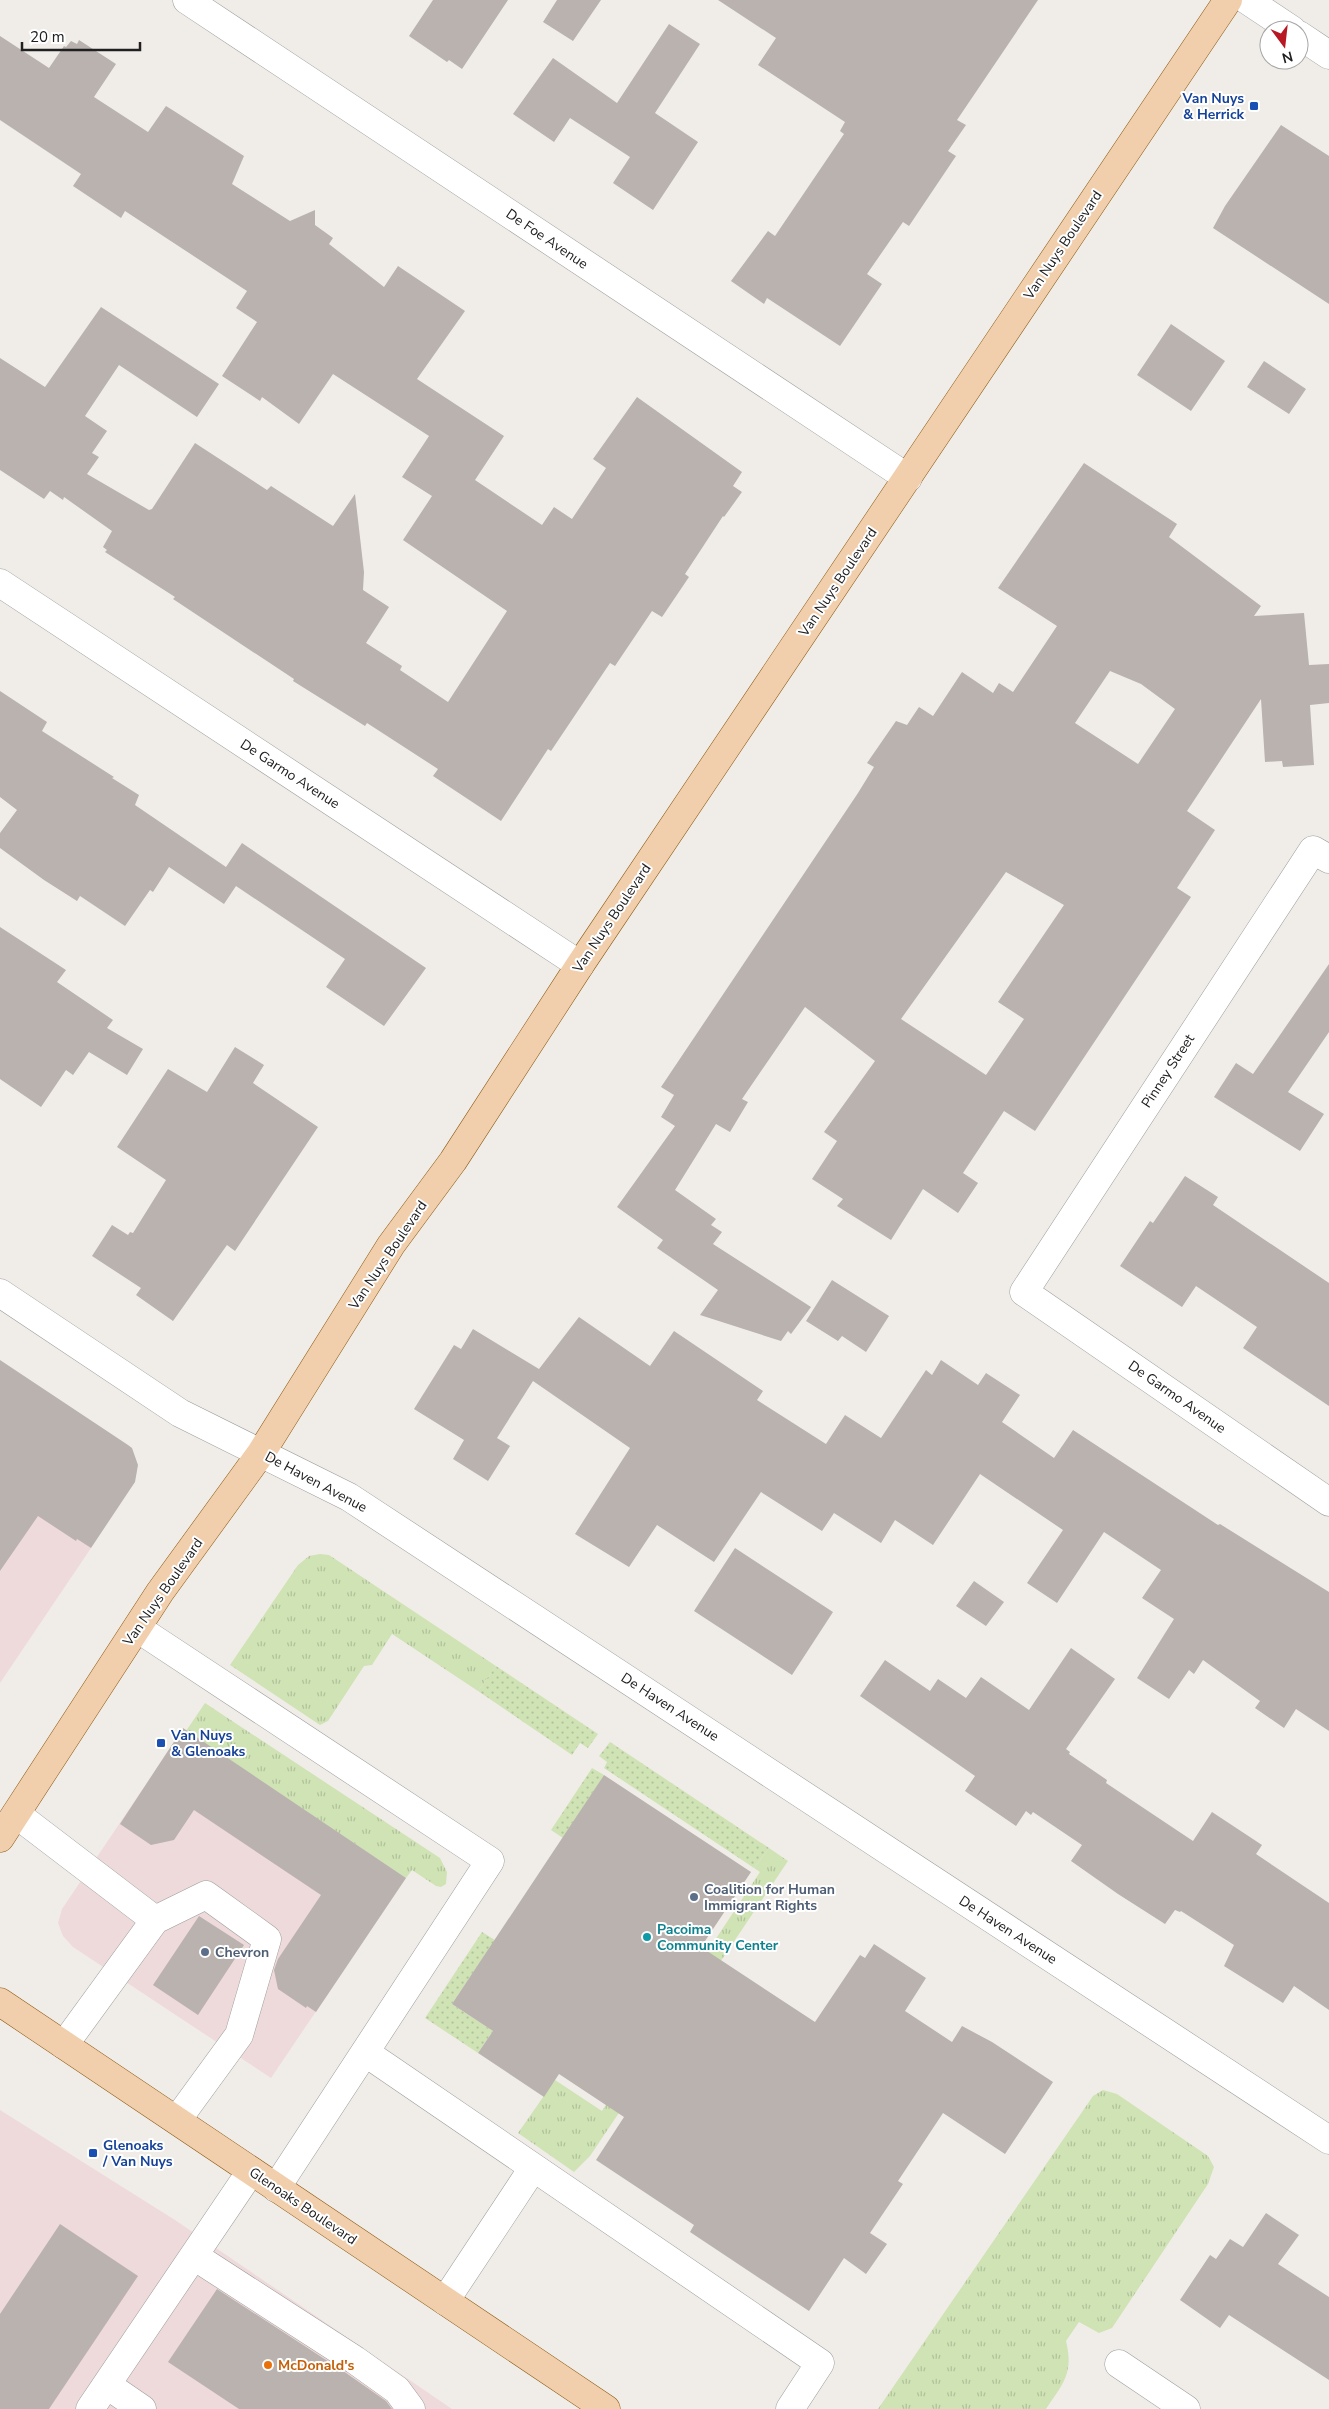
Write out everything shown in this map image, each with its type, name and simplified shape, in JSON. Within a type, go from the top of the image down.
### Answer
[{"type":"main road","name":"Van Nuys Boulevard","points":[[0,1838],[160,1592],[262,1453],[390,1245],[453,1161],[580,965],[1228,0]]},
{"type":"main road","name":"Glenoaks Boulevard","points":[[0,2002],[606,2409]]},
{"type":"street","name":"De Foe Avenue","points":[[187,0],[908,478]]},
{"type":"street","points":[[1247,0],[1277,20]]},
{"type":"street","points":[[1309,41],[1329,54]]},
{"type":"street","name":"De Garmo Avenue","points":[[0,583],[580,965]]},
{"type":"street","name":"Pinney Street","points":[[1024,1292],[1321,855]]},
{"type":"street","name":"De Garmo Avenue","points":[[1024,1292],[1329,1502]]},
{"type":"street","name":"De Haven Avenue","points":[[0,1293],[180,1413],[349,1496],[1329,2140]]},
{"type":"street","points":[[137,1628],[490,1861],[276,2188]]},
{"type":"street","points":[[16,1814],[155,1920]]},
{"type":"street","points":[[64,2045],[155,1920],[206,1895],[267,1939],[239,2034],[177,2120]]},
{"type":"street","points":[[366,2053],[820,2363],[790,2409]]},
{"type":"street","points":[[445,2301],[533,2168]]},
{"type":"street","points":[[90,2409],[251,2171]]},
{"type":"street","points":[[194,2256],[355,2360],[397,2390],[411,2409]]},
{"type":"street","points":[[1119,2364],[1186,2409]]},
{"type":"street","points":[[107,2385],[142,2409]]},
{"type":"shaded area","points":[[0,1489],[91,1548],[0,1683]]},
{"type":"shaded area","points":[[183,1729],[406,1878],[271,2078],[73,1947],[63,1936],[58,1923],[62,1909]]},
{"type":"shaded area","points":[[0,2110],[175,2220],[452,2409],[0,2409]]},
{"type":"green space","points":[[329,1555],[496,1666],[478,1691],[392,1634],[372,1665],[364,1666],[328,1721],[320,1725],[230,1665],[298,1565],[309,1556]]},
{"type":"green space","points":[[496,1666],[598,1734],[588,1748],[580,1743],[572,1755],[478,1691]]},
{"type":"green space","points":[[205,1703],[440,1858],[447,1872],[446,1884],[441,1887],[436,1886],[412,1870],[406,1878],[186,1731]]},
{"type":"green space","points":[[610,1742],[769,1848],[754,1868],[604,1768],[607,1762],[599,1756]]},
{"type":"green space","points":[[592,1768],[604,1775],[563,1838],[551,1830]]},
{"type":"green space","points":[[769,1848],[788,1861],[590,2156],[574,2172],[518,2133],[555,2080],[602,2111],[760,1872],[754,1868]]},
{"type":"green space","points":[[482,1932],[495,1940],[452,2004],[493,2031],[478,2053],[425,2018]]},
{"type":"green space","points":[[1103,2090],[1117,2094],[1208,2156],[1214,2167],[1208,2184],[1112,2328],[1099,2333],[1079,2322],[1066,2341],[1069,2362],[1065,2378],[1046,2409],[878,2409],[1093,2096]]},
{"type":"building","points":[[433,0],[508,0],[462,69],[449,60],[447,62],[409,36]]},
{"type":"building","points":[[557,0],[601,0],[573,41],[543,22]]},
{"type":"building","points":[[718,0],[1038,0],[957,120],[966,125],[948,151],[956,156],[909,226],[903,222],[867,274],[882,284],[840,346],[767,298],[764,304],[731,281],[768,231],[775,236],[844,134],[840,131],[845,122],[758,65],[776,38]]},
{"type":"building","points":[[669,24],[700,44],[655,113],[698,142],[653,210],[613,183],[630,157],[570,118],[554,142],[513,114],[553,58],[617,103]]},
{"type":"building","points":[[0,36],[49,68],[64,46],[66,47],[71,41],[77,44],[79,40],[116,64],[94,97],[148,132],[166,106],[244,156],[232,184],[290,221],[315,210],[315,225],[333,238],[329,244],[384,287],[398,266],[465,311],[417,379],[504,436],[475,480],[542,525],[554,507],[572,519],[606,468],[593,459],[637,397],[742,472],[733,486],[742,492],[723,516],[685,574],[689,577],[662,617],[652,611],[615,666],[610,663],[551,751],[548,749],[501,821],[433,776],[438,769],[367,723],[365,726],[293,681],[294,679],[173,599],[175,597],[105,552],[107,550],[103,547],[112,531],[64,497],[63,500],[50,491],[44,499],[0,470],[0,358],[45,387],[101,307],[219,384],[197,417],[119,365],[85,416],[107,431],[92,453],[99,457],[87,474],[149,510],[152,509],[195,443],[267,490],[271,486],[333,526],[355,494],[364,572],[363,590],[389,607],[366,643],[402,666],[400,670],[448,702],[507,611],[403,540],[432,496],[402,477],[429,436],[333,374],[299,424],[262,397],[260,401],[222,376],[257,322],[236,308],[247,291],[125,211],[121,218],[73,186],[81,174],[0,120]]},
{"type":"building","points":[[1281,125],[1329,156],[1329,304],[1213,228],[1225,206]]},
{"type":"building","points":[[1171,324],[1225,361],[1191,411],[1137,375]]},
{"type":"building","points":[[1264,361],[1306,389],[1289,414],[1247,387]]},
{"type":"building","points":[[1084,463],[1177,524],[1169,537],[1261,606],[1254,616],[1304,613],[1309,665],[1329,664],[1329,703],[1310,705],[1314,765],[1283,767],[1282,761],[1265,762],[1261,699],[1187,811],[1215,830],[1177,888],[1191,897],[1035,1131],[1004,1111],[963,1173],[978,1183],[958,1213],[923,1189],[891,1240],[837,1206],[843,1199],[812,1179],[837,1141],[824,1132],[875,1061],[805,1007],[742,1099],[748,1102],[730,1132],[716,1124],[675,1190],[716,1219],[711,1225],[722,1232],[713,1244],[811,1307],[791,1334],[788,1331],[781,1341],[700,1315],[718,1290],[657,1248],[663,1240],[617,1207],[675,1126],[661,1117],[674,1095],[661,1087],[858,793],[874,767],[867,763],[896,721],[907,725],[919,707],[933,716],[962,672],[993,693],[999,683],[1013,692],[1057,626],[998,588]],"holes":[[[1110,671],[1141,684],[1175,709],[1138,764],[1075,723]],[[1006,872],[1064,905],[998,1002],[1024,1019],[986,1075],[901,1019]]]},
{"type":"building","points":[[0,691],[47,722],[42,731],[139,795],[135,805],[226,867],[242,843],[426,968],[384,1026],[326,987],[345,959],[236,886],[224,904],[169,867],[153,892],[150,890],[125,926],[80,896],[77,901],[0,848],[0,833],[17,810],[0,797]]},
{"type":"building","points":[[0,927],[66,970],[57,982],[113,1020],[107,1028],[143,1049],[127,1075],[89,1052],[73,1075],[66,1070],[41,1107],[0,1079]]},
{"type":"building","points":[[1329,964],[1329,1032],[1288,1092],[1324,1114],[1300,1151],[1214,1097],[1236,1063],[1253,1074]]},
{"type":"building","points":[[235,1047],[264,1065],[253,1083],[318,1127],[235,1251],[227,1245],[173,1321],[136,1295],[141,1288],[92,1256],[112,1225],[128,1235],[130,1232],[133,1233],[166,1180],[117,1147],[168,1069],[207,1092]]},
{"type":"building","points":[[1185,1176],[1218,1197],[1213,1205],[1329,1283],[1329,1406],[1243,1348],[1257,1327],[1196,1286],[1182,1307],[1120,1266],[1150,1221],[1153,1223]]},
{"type":"building","points":[[832,1280],[889,1316],[866,1352],[842,1336],[838,1341],[806,1321]]},
{"type":"building","points":[[579,1317],[650,1366],[674,1331],[763,1391],[757,1400],[826,1444],[845,1415],[881,1438],[926,1370],[932,1375],[941,1360],[978,1385],[986,1373],[1020,1395],[1002,1422],[1054,1458],[1073,1430],[1218,1525],[1220,1524],[1329,1592],[1329,1731],[1296,1709],[1284,1728],[1255,1708],[1260,1701],[1203,1660],[1194,1674],[1189,1670],[1169,1699],[1137,1678],[1174,1619],[1142,1598],[1161,1570],[1104,1532],[1057,1603],[1027,1583],[1063,1530],[980,1474],[933,1545],[895,1520],[881,1543],[834,1513],[822,1531],[761,1492],[714,1562],[657,1525],[629,1567],[575,1534],[630,1448],[533,1381],[497,1438],[510,1446],[488,1481],[453,1459],[464,1440],[414,1409],[454,1345],[461,1349],[473,1329],[539,1369]]},
{"type":"building","points":[[0,1360],[132,1448],[138,1465],[135,1482],[91,1548],[77,1539],[76,1541],[38,1516],[0,1571]]},
{"type":"building","points":[[735,1548],[833,1612],[792,1675],[694,1611]]},
{"type":"building","points":[[974,1581],[1004,1602],[986,1626],[956,1606]]},
{"type":"building","points":[[1071,1648],[1115,1679],[1066,1749],[1070,1752],[1069,1754],[1107,1780],[1106,1783],[1193,1841],[1212,1812],[1262,1845],[1256,1854],[1329,1903],[1329,2010],[1294,1986],[1283,2003],[1224,1966],[1234,1945],[1181,1911],[1175,1910],[1165,1924],[1118,1894],[1071,1861],[1082,1845],[1033,1812],[1031,1815],[1026,1811],[1016,1826],[965,1791],[975,1776],[860,1696],[885,1660],[930,1691],[938,1679],[966,1698],[981,1677],[1029,1710]]},
{"type":"building","points":[[183,1728],[406,1878],[316,2012],[307,2006],[306,2008],[278,1989],[274,1970],[278,1959],[321,1895],[194,1810],[174,1840],[151,1845],[120,1824]]},
{"type":"building","points":[[604,1775],[751,1872],[701,1947],[815,2022],[860,1955],[865,1958],[874,1944],[926,1978],[905,2011],[952,2042],[962,2026],[992,2042],[1053,2082],[1005,2154],[943,2113],[898,2181],[903,2184],[870,2233],[887,2244],[866,2274],[844,2258],[809,2311],[690,2232],[694,2225],[596,2160],[624,2117],[559,2074],[544,2097],[478,2053],[493,2031],[452,2004]]},
{"type":"building","points":[[199,1916],[244,1945],[198,2015],[153,1985]]},
{"type":"building","points":[[1266,2213],[1299,2235],[1278,2264],[1329,2297],[1329,2380],[1229,2315],[1220,2328],[1180,2300],[1210,2255],[1216,2259],[1230,2239],[1243,2247]]},
{"type":"building","points":[[60,2224],[138,2276],[49,2409],[0,2409],[0,2314]]},
{"type":"building","points":[[217,2289],[346,2373],[386,2401],[392,2409],[239,2409],[168,2362]]},
{"type":"place","name":"Van Nuys & Herrick","points":[[1254,106]]},
{"type":"place","name":"Van Nuys & Glenoaks","points":[[161,1743]]},
{"type":"place","name":"Coalition for Human Immigrant Rights","points":[[694,1897]]},
{"type":"place","name":"Pacoima Community Center","points":[[647,1937]]},
{"type":"place","name":"Chevron","points":[[205,1952]]},
{"type":"place","name":"Glenoaks / Van Nuys","points":[[93,2153]]},
{"type":"place","name":"McDonald's","points":[[268,2365]]}]
